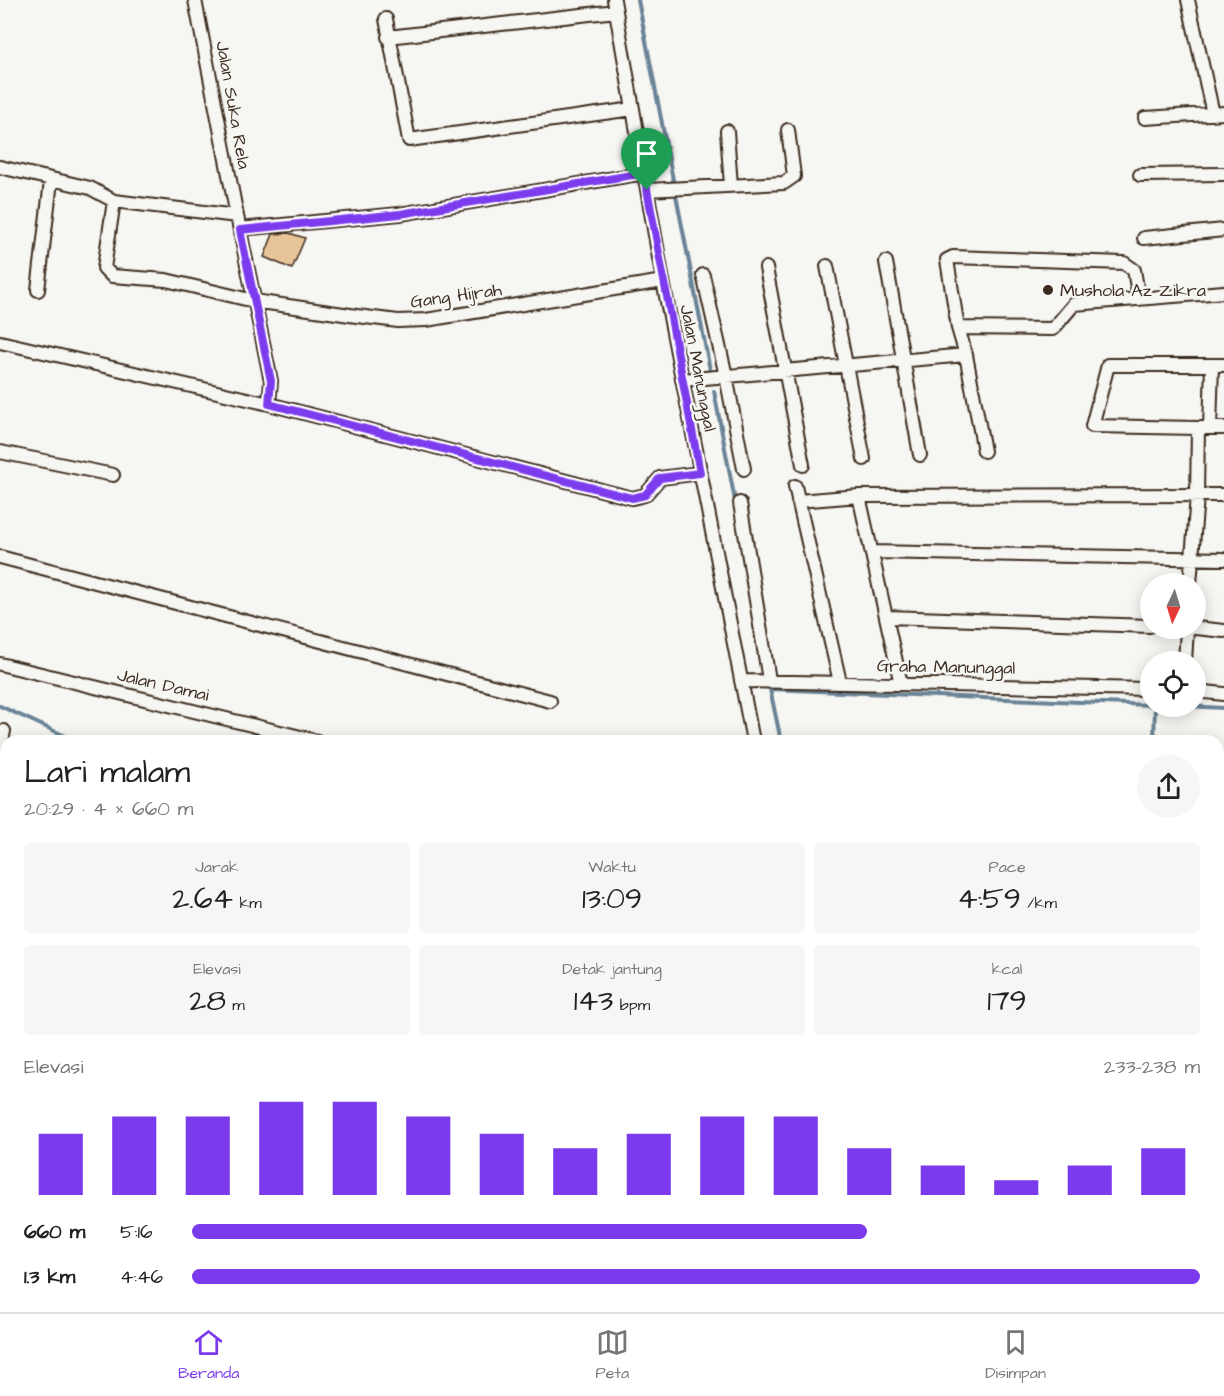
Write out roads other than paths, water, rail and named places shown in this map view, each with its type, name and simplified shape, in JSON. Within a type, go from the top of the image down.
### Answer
[{"type":"street","name":"Jalan Suka Rela","points":[[195,0],[240,230]]},
{"type":"street","points":[[1144,118],[1219,114],[1188,0]]},
{"type":"street","points":[[388,37],[615,5]]},
{"type":"street","name":"Jalan Manunggal","points":[[615,5],[663,281],[752,735]]},
{"type":"street","points":[[386,19],[409,140],[633,109]]},
{"type":"street","points":[[647,190],[784,183],[794,176],[788,130]]},
{"type":"street","points":[[727,131],[731,186]]},
{"type":"street","points":[[0,168],[90,188],[114,201],[237,216]]},
{"type":"street","points":[[269,404],[271,381],[240,230],[400,214],[644,173]]},
{"type":"street","points":[[1140,175],[1224,174]]},
{"type":"street","points":[[38,290],[51,181]]},
{"type":"street","name":"Gang Hijrah","points":[[114,201],[104,268],[112,276],[166,280],[254,301],[398,321],[426,320],[663,281]]},
{"type":"street","points":[[1144,238],[1224,230]]},
{"type":"street","points":[[984,451],[966,355],[946,271],[947,260],[953,256],[1124,263],[1134,270],[1139,299]]},
{"type":"street","points":[[886,262],[906,360],[920,455]]},
{"type":"street","points":[[827,266],[864,459]]},
{"type":"street","points":[[765,268],[803,465]]},
{"type":"street","points":[[703,275],[744,469]]},
{"type":"street","points":[[958,328],[1053,329],[1074,304],[1224,292]]},
{"type":"street","points":[[0,342],[269,404],[632,498],[645,495],[660,478],[700,473]]},
{"type":"street","points":[[682,380],[966,355]]},
{"type":"street","points":[[1191,573],[1204,428],[1218,365],[1108,364],[1092,426],[1204,428],[1224,428]]},
{"type":"street","points":[[0,452],[113,475]]},
{"type":"street","points":[[795,486],[840,682]]},
{"type":"street","points":[[798,501],[859,496],[1224,495]]},
{"type":"street","points":[[859,496],[888,617],[901,684]]},
{"type":"street","points":[[740,503],[769,680]]},
{"type":"street","points":[[872,552],[1224,559]]},
{"type":"street","points":[[0,557],[550,701]]},
{"type":"street","points":[[888,617],[1140,626]]},
{"type":"street","points":[[1206,629],[1224,631]]},
{"type":"street","name":"Jalan Damai","points":[[0,664],[292,735]]},
{"type":"street","name":"Graha Manunggal","points":[[742,681],[1140,689]]},
{"type":"street","points":[[1206,692],[1224,694]]},
{"type":"street","points":[[3,735],[4,730]]},
{"type":"waterway","points":[[638,0],[710,370]]},
{"type":"waterway","points":[[714,391],[736,506]]},
{"type":"waterway","points":[[780,735],[770,689],[1140,705]]},
{"type":"waterway","points":[[0,706],[63,735]]},
{"type":"waterway","points":[[1206,707],[1224,708]]},
{"type":"waterway","points":[[1154,735],[1155,717]]},
{"type":"place","name":"Mushola Az Zikra","points":[[1048,290]]}]
